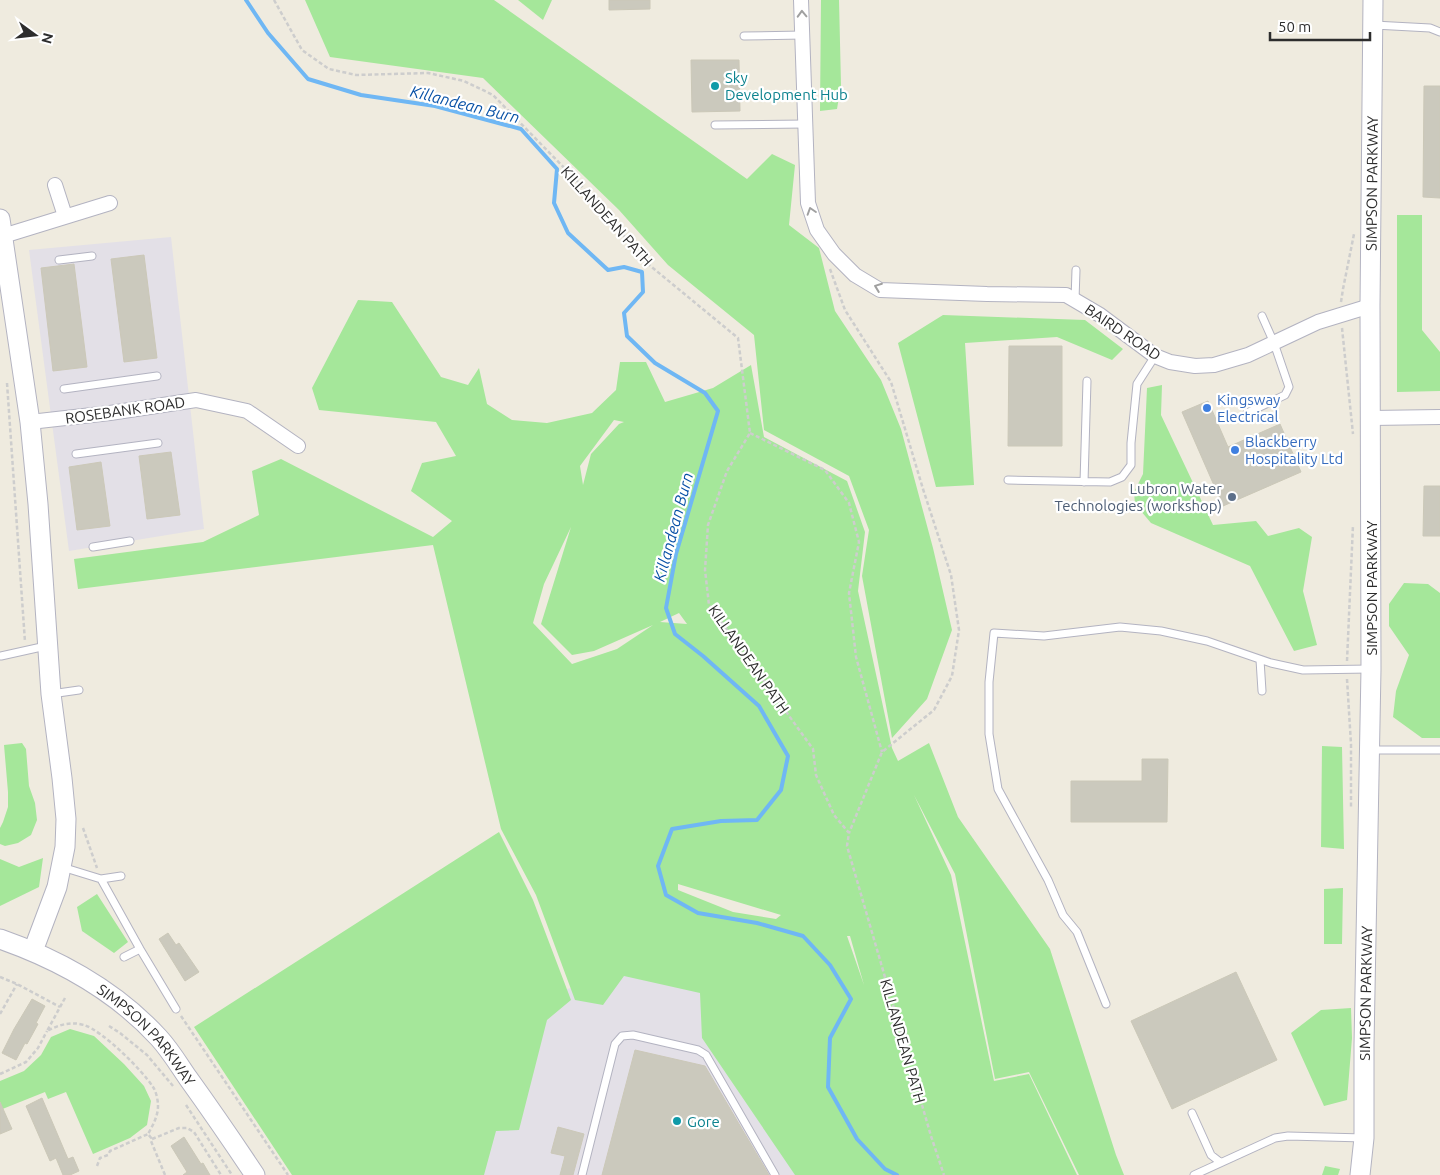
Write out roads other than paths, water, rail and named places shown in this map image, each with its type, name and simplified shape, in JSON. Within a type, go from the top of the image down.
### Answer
[{"type":"main road","name":"SIMPSON PARKWAY","points":[[1360,1175],[1364,1138],[1371,669],[1370,306],[1373,0]]},
{"type":"main road","points":[[1,227],[30,422],[38,504],[51,694],[66,819],[62,867],[57,887],[33,951]]},
{"type":"main road","name":"SIMPSON PARKWAY","points":[[0,939],[33,951],[96,984],[126,1007],[160,1039],[254,1175]]},
{"type":"street","name":"BAIRD ROAD","points":[[802,0],[808,203],[817,230],[834,254],[855,275],[880,290],[1066,295],[1114,325],[1155,356],[1170,362],[1195,366],[1214,365],[1248,355],[1318,322],[1370,306]]},
{"type":"street","points":[[56,185],[65,216]]},
{"type":"street","points":[[1,227],[65,216],[110,203]]},
{"type":"street","name":"ROSEBANK ROAD","points":[[30,422],[110,413],[196,400],[247,410],[298,446]]},
{"type":"street","points":[[1370,418],[1440,418]]},
{"type":"lane","points":[[1373,25],[1430,28],[1440,32]]},
{"type":"lane","points":[[744,36],[803,34]]},
{"type":"lane","points":[[715,125],[806,124]]},
{"type":"lane","points":[[59,260],[92,256]]},
{"type":"lane","points":[[1076,270],[1076,300]]},
{"type":"lane","points":[[1246,412],[1285,395],[1289,387],[1274,343],[1262,316]]},
{"type":"lane","points":[[1008,480],[1110,482],[1122,477],[1131,465],[1131,443],[1137,384],[1155,356]]},
{"type":"lane","points":[[64,389],[157,376]]},
{"type":"lane","points":[[1084,482],[1087,381]]},
{"type":"lane","points":[[76,454],[158,443]]},
{"type":"lane","points":[[93,547],[130,541]]},
{"type":"lane","points":[[1106,1004],[1077,932],[1063,914],[1048,880],[998,789],[989,734],[989,682],[994,633],[1044,636],[1120,627],[1161,630],[1207,641],[1260,660],[1304,670],[1371,669]]},
{"type":"lane","points":[[1,656],[47,646]]},
{"type":"lane","points":[[1260,660],[1262,691]]},
{"type":"lane","points":[[51,694],[79,690]]},
{"type":"lane","points":[[1369,750],[1440,750]]},
{"type":"lane","points":[[62,867],[101,879],[121,876]]},
{"type":"lane","points":[[101,879],[176,1009]]},
{"type":"lane","points":[[124,958],[140,948]]},
{"type":"lane","points":[[582,1175],[615,1044],[622,1036],[633,1035],[698,1050],[706,1055],[775,1175]]},
{"type":"lane","points":[[1192,1113],[1211,1155],[1220,1162]]},
{"type":"lane","points":[[1194,1175],[1275,1138],[1288,1136],[1364,1138]]},
{"type":"waterway","name":"Killandean Burn","points":[[246,0],[268,33],[308,79],[361,95],[435,106],[521,129],[557,169],[554,203],[568,233],[608,270],[624,267],[642,272],[643,292],[624,313],[627,336],[655,363],[705,393],[718,411],[676,554],[666,608],[675,634],[703,656],[759,706],[788,756],[781,790],[757,820],[721,821],[672,829],[658,866],[666,895],[698,913],[757,923],[803,936],[830,965],[851,999],[830,1038],[828,1087],[857,1139],[885,1169],[897,1175]]},
{"type":"place","name":"Sky Development Hub","points":[[715,86]]},
{"type":"place","name":"Kingsway Electrical","points":[[1207,408]]},
{"type":"place","name":"Blackberry Hospitality Ltd","points":[[1235,450]]},
{"type":"place","name":"Lubron Water Technologies (workshop)","points":[[1232,497]]},
{"type":"place","name":"Gore","points":[[677,1121]]}]
